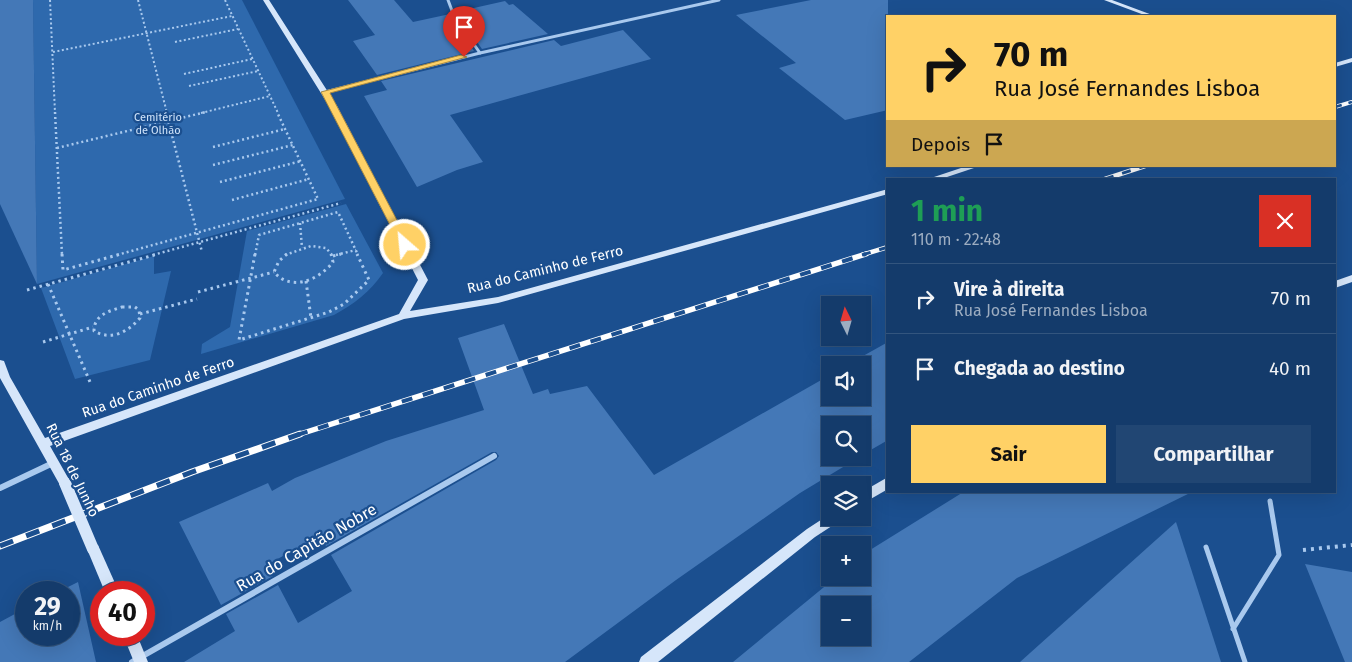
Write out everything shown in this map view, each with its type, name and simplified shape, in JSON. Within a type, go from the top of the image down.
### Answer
[{"type":"street","points":[[266,0],[325,92],[423,280],[403,316]]},
{"type":"street","points":[[448,0],[454,16],[480,53]]},
{"type":"street","points":[[325,92],[480,53],[719,0]]},
{"type":"street","points":[[1107,0],[1149,15]]},
{"type":"street","points":[[1336,65],[1352,60]]},
{"type":"street","points":[[935,178],[973,167]]},
{"type":"street","name":"Rua do Caminho de Ferro","points":[[44,443],[403,316],[498,300],[886,192]]},
{"type":"street","points":[[1336,285],[1352,278]]},
{"type":"street","name":"Rua 18 de Junho","points":[[0,364],[5,378],[44,443],[65,483],[107,581]]},
{"type":"street","name":"Rua do Capitão Nobre","points":[[138,661],[494,456]]},
{"type":"street","points":[[0,488],[54,463]]},
{"type":"street","points":[[871,493],[886,483]]},
{"type":"street","points":[[646,662],[822,526]]},
{"type":"street","points":[[133,646],[138,661]]},
{"type":"lane","points":[[1233,629],[1279,555],[1270,501]]},
{"type":"lane","points":[[1206,547],[1245,662]]},
{"type":"path","points":[[50,0],[63,270],[318,199],[225,0]]},
{"type":"path","points":[[138,0],[202,252]]},
{"type":"path","points":[[53,52],[232,16]]},
{"type":"path","points":[[175,42],[239,28]]},
{"type":"path","points":[[184,74],[252,59]]},
{"type":"path","points":[[189,86],[258,71]]},
{"type":"path","points":[[57,148],[270,96]]},
{"type":"path","points":[[213,147],[285,129]]},
{"type":"path","points":[[214,165],[293,145]]},
{"type":"path","points":[[220,182],[301,161]]},
{"type":"path","points":[[232,200],[309,179]]},
{"type":"path","points":[[27,290],[341,203]]},
{"type":"path","points":[[338,212],[369,280],[344,304],[329,312],[239,340],[259,235],[300,223],[338,212]]},
{"type":"path","points":[[300,223],[302,248]]},
{"type":"path","points":[[311,246],[326,248],[333,256],[333,262],[324,273],[306,281],[288,282],[281,280],[274,272],[279,260],[285,255],[302,248],[311,246]]},
{"type":"path","points":[[333,256],[356,250]]},
{"type":"path","points":[[198,292],[274,272]]},
{"type":"path","points":[[306,281],[311,318]]},
{"type":"path","points":[[48,284],[90,382]]},
{"type":"path","points":[[140,314],[197,299]]},
{"type":"path","points":[[44,342],[93,327],[99,317],[113,309],[122,307],[135,308],[140,314]]},
{"type":"path","points":[[93,327],[98,334],[117,334],[131,327],[140,318],[140,314]]},
{"type":"path","points":[[1279,555],[1318,548],[1352,545]]},
{"type":"green space","name":"Cemitério de Olhão","points":[[33,0],[242,0],[345,199],[37,284]]},
{"type":"green space","points":[[346,204],[383,273],[373,286],[355,302],[334,315],[201,354],[202,344],[230,327],[247,231]]},
{"type":"green space","points":[[154,256],[154,274],[171,271],[150,360],[75,379],[41,288]]},
{"type":"building","points":[[0,0],[33,0],[37,284],[0,204]]},
{"type":"building","points":[[348,0],[394,0],[413,22],[450,14],[474,51],[377,75],[353,41],[375,35]]},
{"type":"building","points":[[811,0],[888,0],[888,15],[886,15],[886,110],[845,120],[779,68],[796,63],[736,15]]},
{"type":"building","points":[[505,1],[509,5],[513,4],[548,34],[482,49],[456,12]]},
{"type":"building","points":[[623,30],[651,59],[450,115],[483,162],[457,170],[417,187],[364,96],[387,90],[381,81],[554,40],[561,46]]},
{"type":"building","points":[[504,324],[533,394],[548,389],[550,394],[587,386],[654,475],[821,380],[821,406],[871,406],[871,356],[863,356],[886,343],[886,441],[871,450],[871,416],[821,416],[821,466],[845,466],[828,476],[821,476],[821,480],[676,580],[565,662],[184,662],[235,631],[226,614],[278,585],[298,623],[352,591],[331,555],[496,460],[499,456],[496,452],[492,452],[326,546],[320,535],[267,565],[273,576],[221,605],[179,522],[268,483],[272,491],[295,478],[386,441],[484,410],[458,338]]},
{"type":"building","points":[[962,493],[1190,493],[1017,578],[909,662],[733,662],[825,586],[871,586],[871,549]]},
{"type":"building","points":[[1176,522],[1221,662],[1020,662]]},
{"type":"building","points":[[1305,564],[1352,572],[1352,662],[1345,662]]},
{"type":"building","points":[[80,591],[90,635],[90,646],[92,646],[96,662],[0,662],[0,622],[15,614],[15,646],[80,646]]},
{"type":"railway","points":[[1336,107],[1352,102]]},
{"type":"railway","points":[[1108,178],[1142,167]]},
{"type":"railway","points":[[862,255],[886,248]]},
{"type":"railway","points":[[299,434],[866,254]]},
{"type":"railway","points":[[0,546],[192,472],[299,434]]},
{"type":"route","points":[[405,245],[325,92],[464,57]]}]
